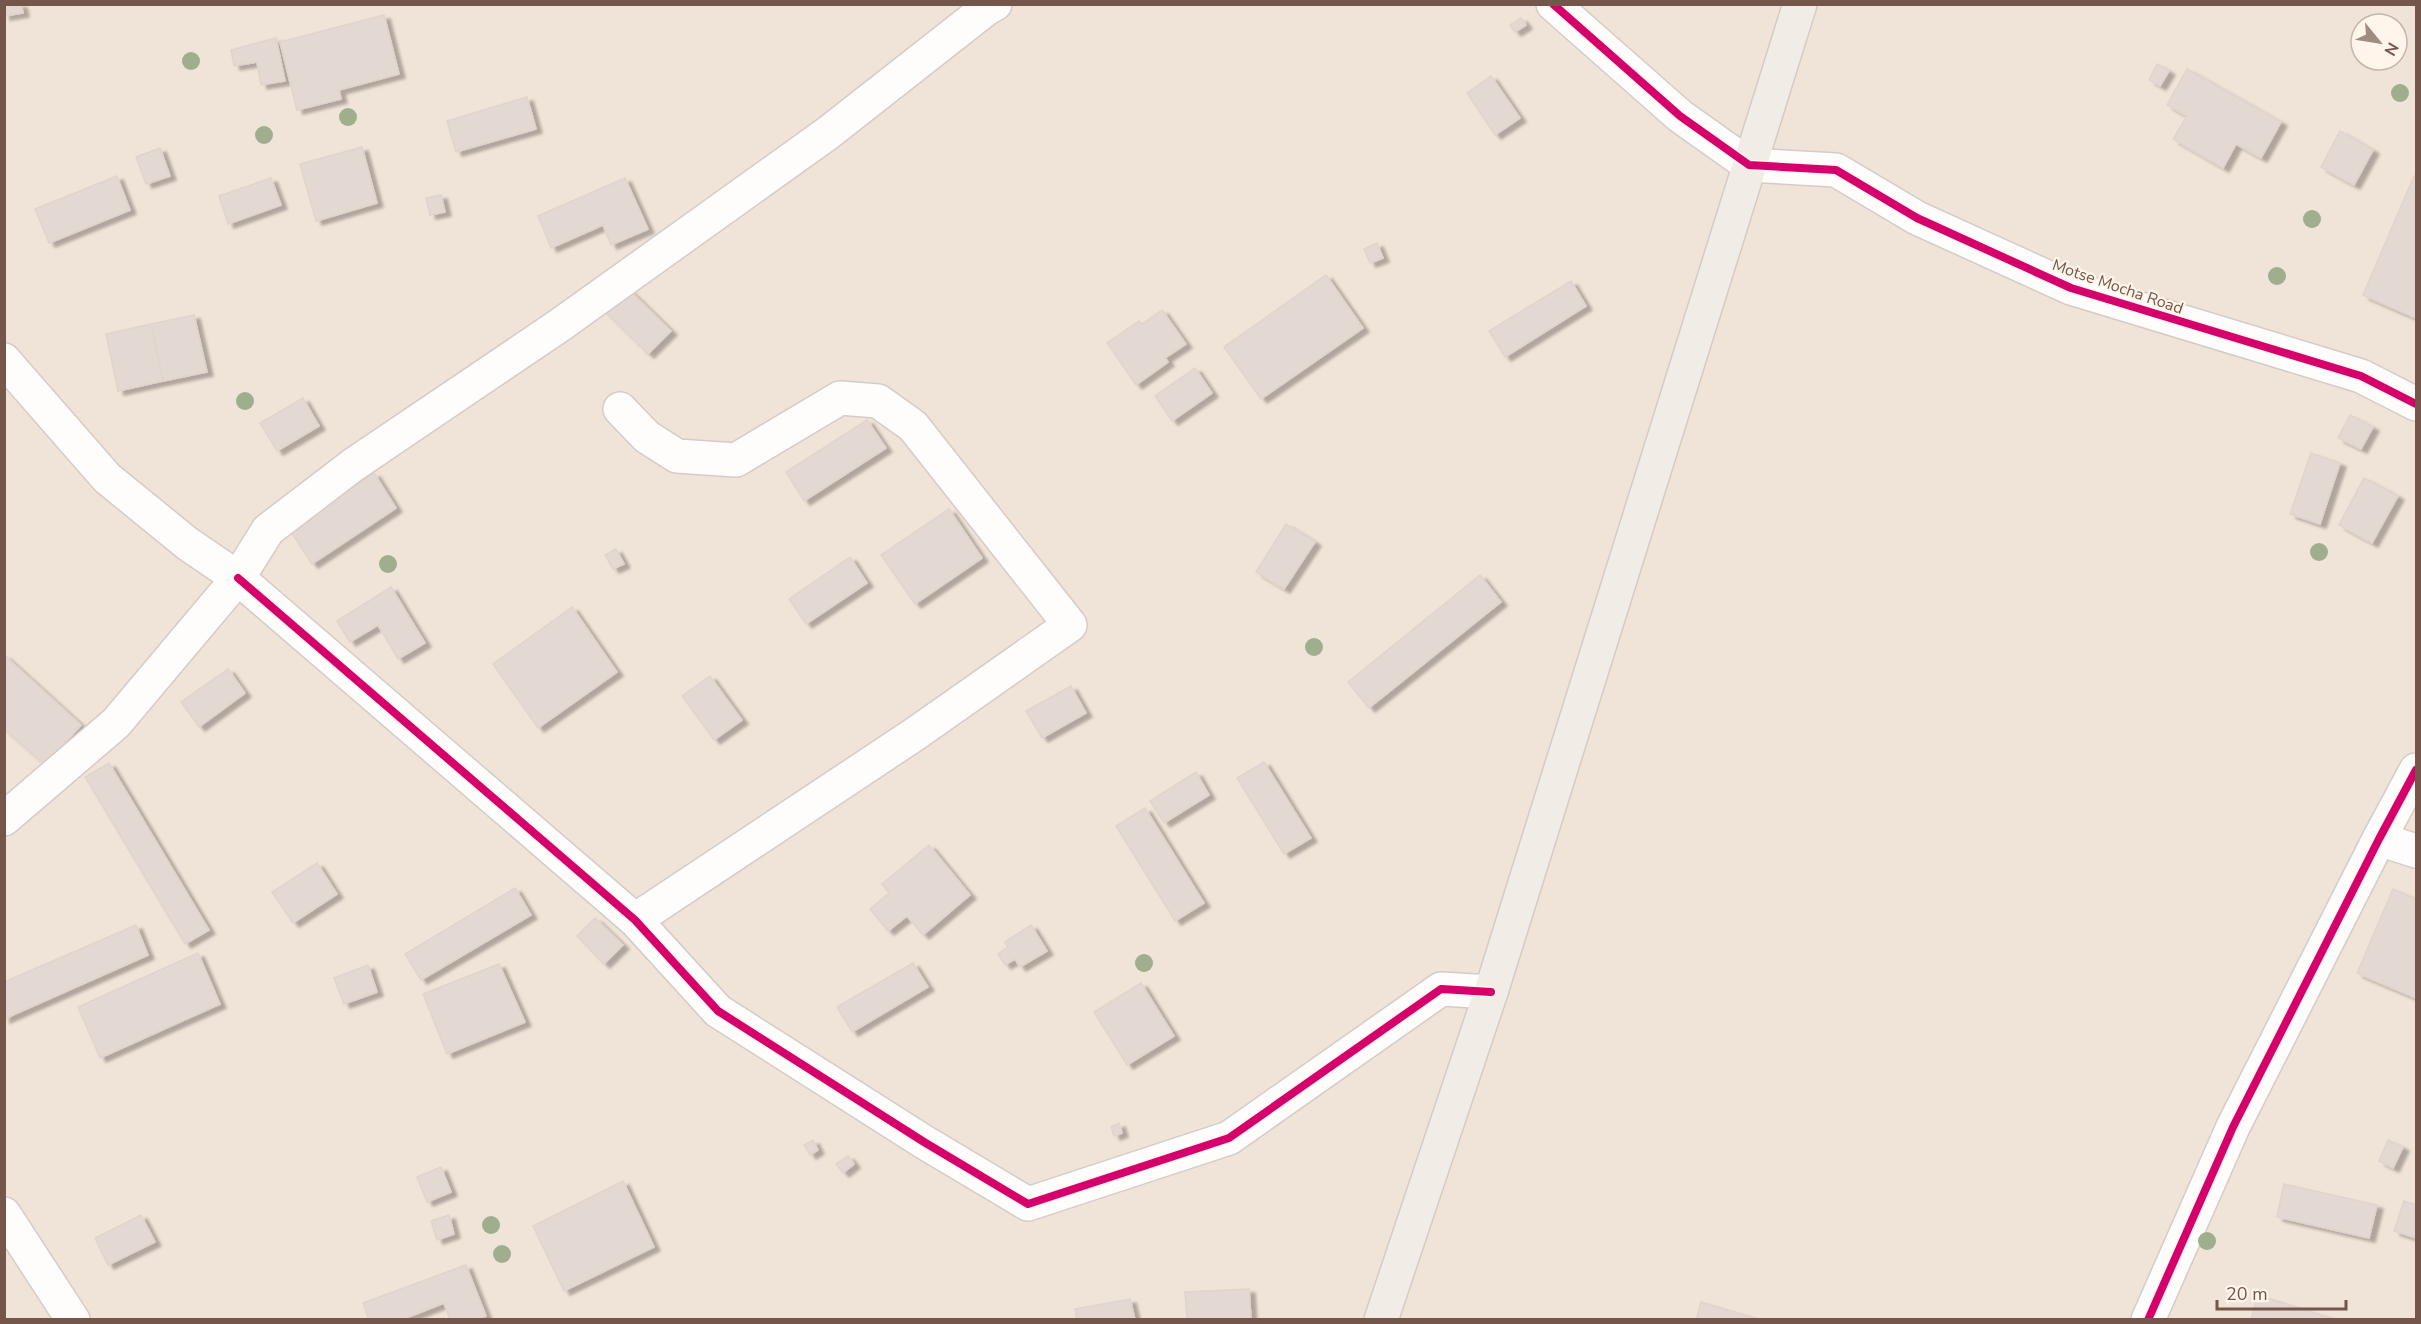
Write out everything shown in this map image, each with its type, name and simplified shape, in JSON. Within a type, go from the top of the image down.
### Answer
[{"type":"main road","points":[[1381,1320],[1491,992],[1800,4]]},
{"type":"street","points":[[4,819],[116,723],[238,578],[268,530],[353,465],[560,325],[790,161],[995,4]]},
{"type":"street","points":[[1553,4],[1680,116],[1749,165]]},
{"type":"street","name":"Motse Mocha Road","points":[[1749,165],[1836,170],[1917,218],[2071,288],[2361,376],[2416,404]]},
{"type":"street","points":[[4,360],[107,478],[188,544],[238,578],[635,920],[718,1011],[924,1142],[1028,1204],[1229,1138],[1441,989],[1491,992]]},
{"type":"street","points":[[620,410],[647,436],[677,456],[736,460],[840,398],[878,401],[913,426],[1070,625],[915,734],[635,920]]},
{"type":"street","points":[[2148,1320],[2233,1127],[2416,770]]},
{"type":"street","points":[[2379,839],[2416,851]]},
{"type":"street","points":[[4,1214],[73,1320]]},
{"type":"shaded area","points":[[5,5],[2416,5],[2416,1319],[5,1319]]},
{"type":"building","points":[[4,4],[21,4],[23,13],[4,16]]},
{"type":"building","points":[[384,15],[399,74],[339,90],[341,99],[297,110],[280,42]]},
{"type":"building","points":[[1521,18],[1526,25],[1515,32],[1510,25]]},
{"type":"building","points":[[276,38],[285,81],[261,85],[257,62],[234,66],[231,50]]},
{"type":"building","points":[[2157,64],[2169,71],[2160,86],[2149,80]]},
{"type":"building","points":[[2187,69],[2281,122],[2261,158],[2236,144],[2223,168],[2173,139],[2187,116],[2167,105]]},
{"type":"building","points":[[1491,76],[1520,118],[1495,135],[1467,93]]},
{"type":"building","points":[[527,97],[536,129],[456,152],[447,121]]},
{"type":"building","points":[[2340,131],[2373,150],[2354,185],[2321,167]]},
{"type":"building","points":[[362,147],[377,203],[316,221],[300,164]]},
{"type":"building","points":[[160,148],[170,176],[146,184],[136,157]]},
{"type":"building","points":[[117,176],[130,210],[49,243],[35,209]]},
{"type":"building","points":[[2414,176],[2416,177],[2416,318],[2363,295]]},
{"type":"building","points":[[271,178],[281,205],[228,224],[219,196]]},
{"type":"building","points":[[625,178],[648,229],[611,245],[603,225],[551,248],[538,216]]},
{"type":"building","points":[[441,195],[445,212],[430,215],[426,198]]},
{"type":"building","points":[[1377,243],[1383,258],[1370,263],[1364,249]]},
{"type":"building","points":[[1326,275],[1363,328],[1261,399],[1224,347]]},
{"type":"building","points":[[1571,281],[1586,306],[1505,357],[1489,331]]},
{"type":"building","points":[[628,289],[671,331],[648,354],[605,312]]},
{"type":"building","points":[[1162,310],[1186,344],[1165,358],[1168,362],[1136,385],[1107,343],[1139,321],[1142,324]]},
{"type":"building","points":[[194,315],[207,372],[163,381],[151,324]]},
{"type":"building","points":[[151,324],[163,381],[118,391],[106,334]]},
{"type":"building","points":[[1195,368],[1212,393],[1172,421],[1155,396]]},
{"type":"building","points":[[303,398],[319,426],[277,451],[260,423]]},
{"type":"building","points":[[2350,415],[2373,427],[2361,449],[2338,438]]},
{"type":"building","points":[[867,420],[886,448],[804,501],[786,472]]},
{"type":"building","points":[[2311,453],[2340,463],[2320,524],[2290,514]]},
{"type":"building","points":[[374,473],[396,508],[312,564],[289,529]]},
{"type":"building","points":[[2364,478],[2398,496],[2372,543],[2339,525]]},
{"type":"building","points":[[949,509],[982,558],[915,604],[881,555]]},
{"type":"building","points":[[1286,524],[1315,542],[1284,589],[1256,572]]},
{"type":"building","points":[[616,549],[624,564],[613,569],[605,555]]},
{"type":"building","points":[[850,557],[867,583],[806,624],[789,599]]},
{"type":"building","points":[[1480,575],[1501,602],[1369,708],[1348,682]]},
{"type":"building","points":[[391,587],[425,643],[398,659],[378,625],[350,642],[337,621]]},
{"type":"building","points":[[572,607],[617,672],[538,728],[493,664]]},
{"type":"building","points":[[4,655],[81,725],[45,765],[4,729]]},
{"type":"building","points":[[228,669],[245,693],[199,727],[181,702]]},
{"type":"building","points":[[710,676],[742,720],[714,740],[682,696]]},
{"type":"building","points":[[1071,686],[1086,713],[1042,738],[1026,711]]},
{"type":"building","points":[[1264,762],[1311,838],[1284,854],[1237,778]]},
{"type":"building","points":[[109,763],[209,930],[185,944],[85,777]]},
{"type":"building","points":[[1196,772],[1209,795],[1164,823],[1150,801]]},
{"type":"building","points":[[1145,808],[1204,903],[1175,921],[1116,826]]},
{"type":"building","points":[[929,845],[970,895],[923,935],[907,916],[888,931],[870,909],[889,893],[882,884]]},
{"type":"building","points":[[317,863],[337,894],[293,923],[272,892]]},
{"type":"building","points":[[515,888],[531,915],[421,980],[405,954]]},
{"type":"building","points":[[2393,889],[2416,899],[2416,998],[2357,973]]},
{"type":"building","points":[[595,918],[623,945],[604,964],[577,936]]},
{"type":"building","points":[[136,925],[148,955],[4,1019],[4,982]]},
{"type":"building","points":[[1031,925],[1047,951],[1020,967],[1015,959],[1005,965],[998,954],[1008,947],[1005,942]]},
{"type":"building","points":[[198,953],[220,1004],[100,1058],[78,1007]]},
{"type":"building","points":[[913,963],[928,987],[852,1032],[837,1007]]},
{"type":"building","points":[[499,964],[525,1022],[447,1054],[423,994]]},
{"type":"building","points":[[368,965],[377,992],[344,1004],[334,978]]},
{"type":"building","points":[[1141,983],[1174,1036],[1127,1065],[1094,1012]]},
{"type":"building","points":[[1119,1123],[1122,1133],[1114,1136],[1111,1127]]},
{"type":"building","points":[[813,1140],[818,1150],[810,1155],[804,1145]]},
{"type":"building","points":[[2388,1140],[2403,1147],[2393,1168],[2379,1161]]},
{"type":"building","points":[[848,1156],[854,1164],[843,1173],[836,1164]]},
{"type":"building","points":[[441,1167],[451,1192],[427,1202],[417,1177]]},
{"type":"building","points":[[623,1181],[654,1247],[564,1291],[533,1226]]},
{"type":"building","points":[[2284,1184],[2377,1205],[2369,1238],[2277,1217]]},
{"type":"building","points":[[2404,1201],[2416,1205],[2416,1238],[2394,1231]]},
{"type":"building","points":[[141,1215],[155,1242],[108,1265],[95,1238]]},
{"type":"building","points":[[449,1215],[454,1234],[437,1240],[431,1221]]},
{"type":"building","points":[[466,1265],[486,1316],[477,1320],[450,1320],[444,1303],[401,1320],[369,1320],[363,1303]]},
{"type":"building","points":[[1249,1289],[1251,1320],[1187,1320],[1185,1292]]},
{"type":"building","points":[[2258,1295],[2338,1320],[2251,1320]]},
{"type":"building","points":[[1130,1299],[1135,1320],[1077,1320],[1075,1309]]},
{"type":"building","points":[[1701,1302],[1762,1320],[1696,1320]]},
{"type":"cycle path","points":[[1553,4],[1680,116],[1749,165],[1836,170],[1917,218],[2071,288],[2361,376],[2416,404]]},
{"type":"cycle path","points":[[238,578],[635,920],[718,1011],[924,1142],[1028,1204],[1229,1138],[1441,989],[1491,992]]},
{"type":"cycle path","points":[[2148,1320],[2233,1127],[2416,770]]}]
